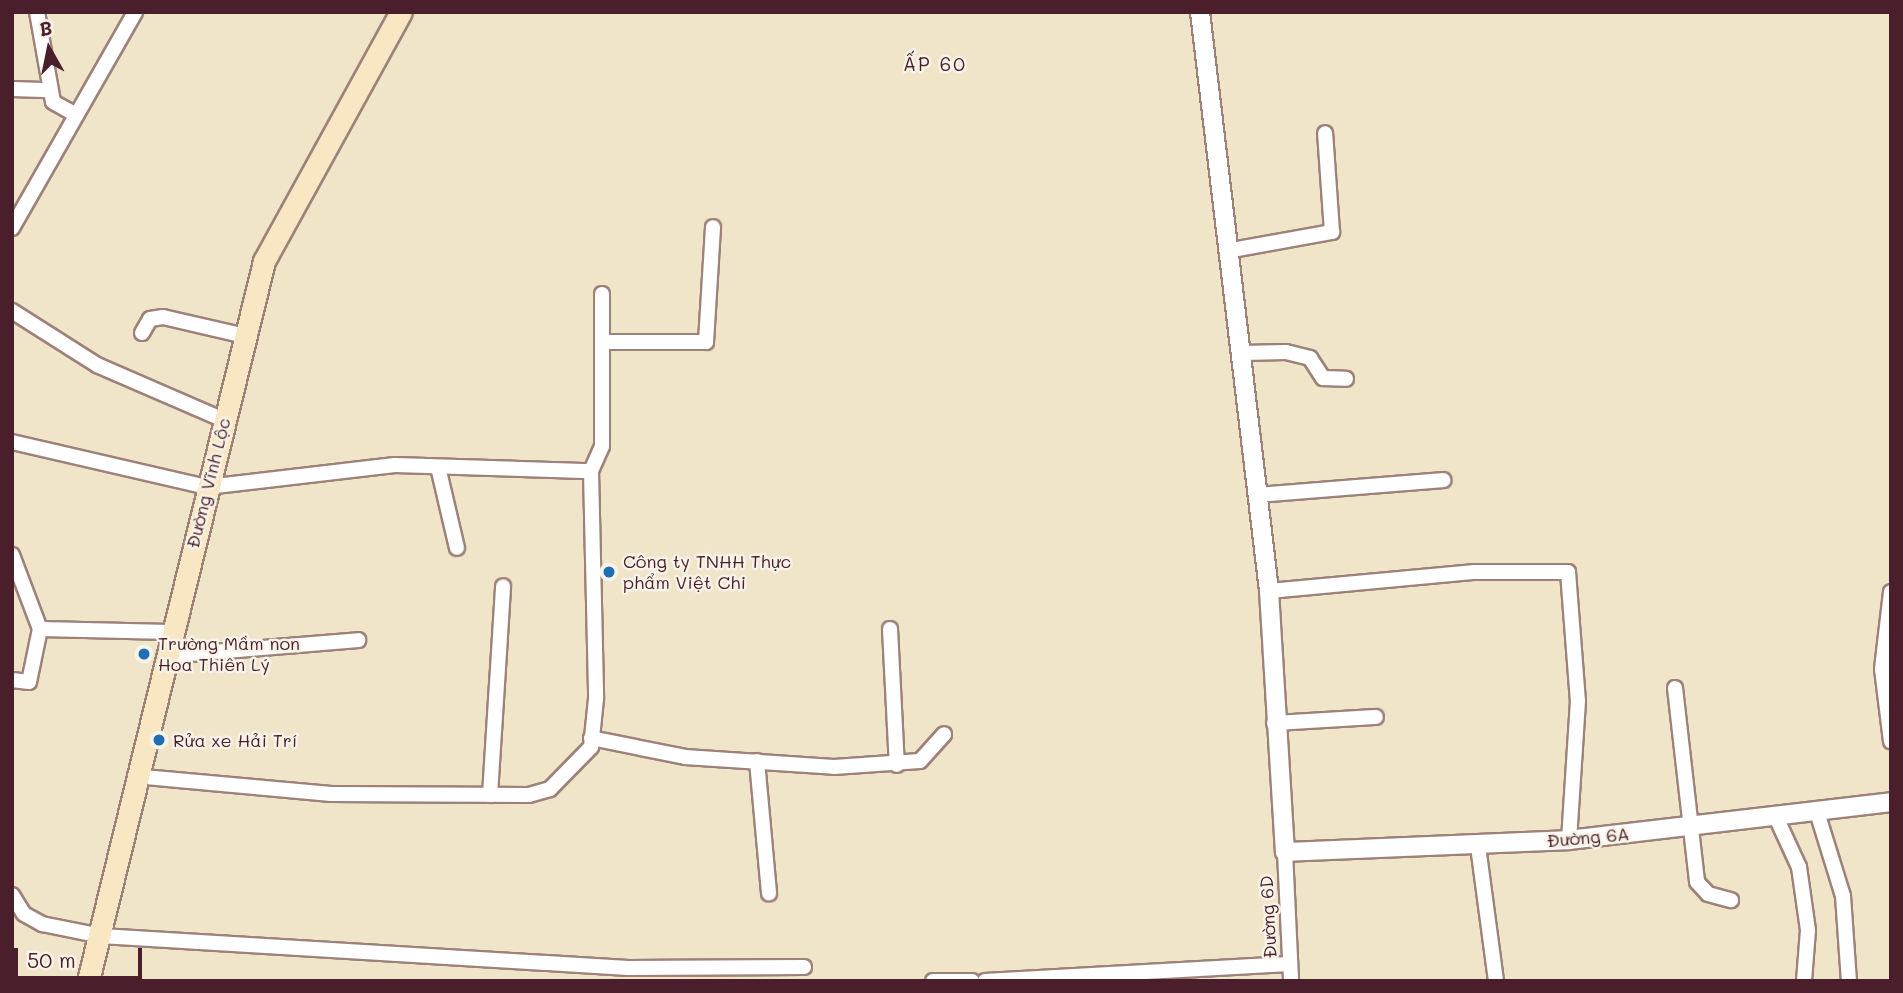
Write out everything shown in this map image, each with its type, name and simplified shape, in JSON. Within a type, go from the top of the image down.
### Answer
[{"type":"main road","name":"Đường Vĩnh Lộc","points":[[88,981],[101,936],[135,776],[264,261],[401,12]]},
{"type":"street","points":[[37,12],[53,102],[73,113]]},
{"type":"street","points":[[12,228],[73,113],[135,12]]},
{"type":"street","points":[[1200,12],[1232,250],[1269,591],[1274,723],[1285,852]]},
{"type":"street","points":[[12,89],[50,90]]},
{"type":"street","points":[[1232,250],[1332,232],[1325,133]]},
{"type":"street","points":[[603,342],[706,342],[713,227]]},
{"type":"street","points":[[135,776],[331,794],[490,795],[550,789],[591,738],[591,471],[602,446],[602,294]]},
{"type":"street","points":[[12,311],[97,365],[224,420]]},
{"type":"street","points":[[142,333],[150,319],[163,317],[245,336]]},
{"type":"street","points":[[1243,353],[1286,352],[1310,358],[1323,378],[1346,379]]},
{"type":"street","points":[[12,442],[207,487],[370,467],[591,471]]},
{"type":"street","points":[[438,467],[457,548]]},
{"type":"street","points":[[1258,495],[1443,480]]},
{"type":"street","points":[[12,555],[40,629],[29,682],[12,680]]},
{"type":"street","points":[[1269,591],[1475,572],[1568,572],[1578,701],[1569,840]]},
{"type":"street","points":[[490,795],[503,586]]},
{"type":"street","points":[[1891,592],[1882,669],[1891,741]]},
{"type":"street","points":[[40,629],[171,632]]},
{"type":"street","points":[[890,629],[897,765]]},
{"type":"street","points":[[165,656],[358,640]]},
{"type":"street","points":[[1675,688],[1687,827],[1697,882],[1708,894],[1731,900]]},
{"type":"street","points":[[1274,723],[1376,717]]},
{"type":"street","points":[[591,738],[685,757],[897,765],[920,761],[944,734]]},
{"type":"street","points":[[757,761],[769,893]]},
{"type":"street","name":"Đường 6A","points":[[1285,852],[1478,846],[1569,840],[1891,802]]},
{"type":"street","points":[[1816,812],[1843,896],[1849,981]]},
{"type":"street","points":[[1776,817],[1800,867],[1808,930],[1804,981]]},
{"type":"street","points":[[1478,846],[1496,981]]},
{"type":"street","name":"Đường 6D","points":[[1285,852],[1291,981]]},
{"type":"street","points":[[12,895],[24,914],[42,924],[101,936],[661,968],[804,967]]},
{"type":"street","points":[[985,981],[1097,977],[1289,964]]},
{"type":"street","points":[[661,968],[672,981]]},
{"type":"street","points":[[933,981],[972,981]]},
{"type":"place","name":"Công ty TNHH Thực phẩm Việt Chi","points":[[609,572]]},
{"type":"place","name":"Trường Mầm non Hoa Thiên Lý","points":[[144,654]]},
{"type":"place","name":"Rửa xe Hải Trí","points":[[159,740]]},
{"type":"district","name":"ẤP 60","points":[[935,64]]}]
